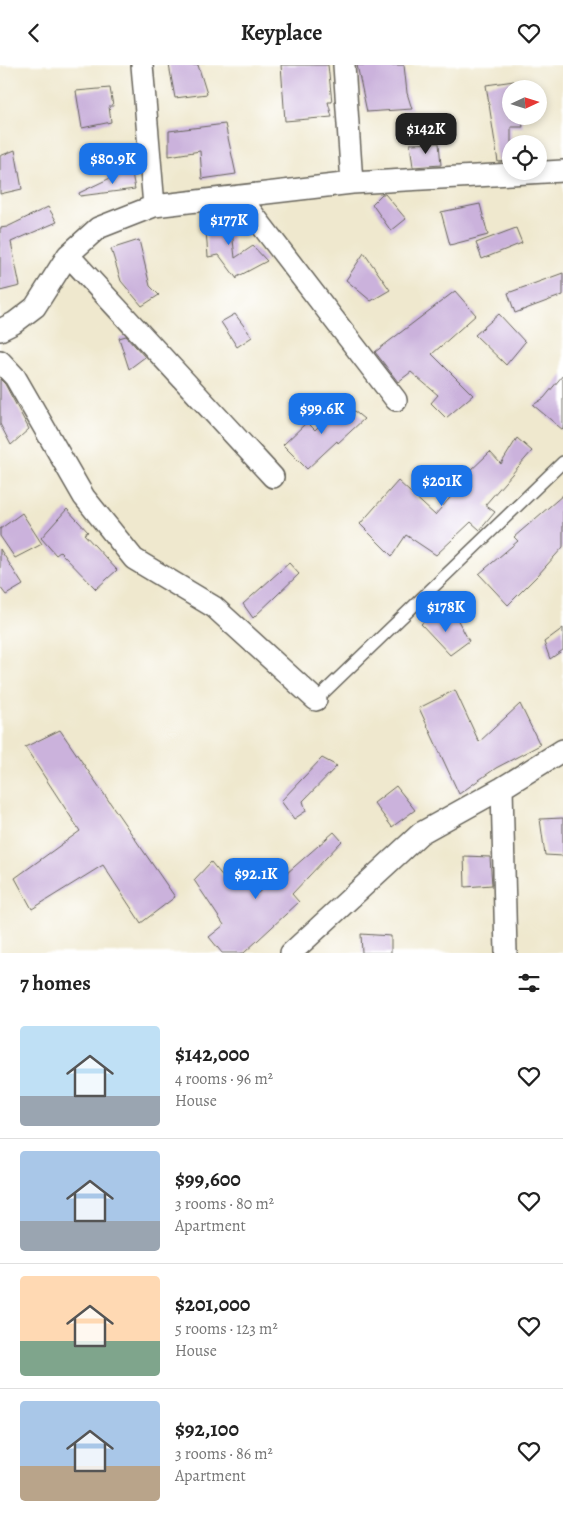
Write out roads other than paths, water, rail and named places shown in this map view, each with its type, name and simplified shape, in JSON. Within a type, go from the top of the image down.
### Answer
[{"type":"street","points":[[142,65],[154,206]]},
{"type":"street","points":[[344,65],[352,183]]},
{"type":"street","points":[[0,331],[35,307],[68,255],[98,228],[154,206],[352,183],[563,171]]},
{"type":"street","points":[[239,196],[396,400]]},
{"type":"street","points":[[68,255],[273,477]]},
{"type":"street","points":[[0,361],[15,377],[84,497],[134,559],[214,607],[316,700]]},
{"type":"street","points":[[291,953],[421,833],[502,788],[563,750]]},
{"type":"street","points":[[502,788],[506,953]]},
{"type":"lane","points":[[316,700],[563,462]]}]
